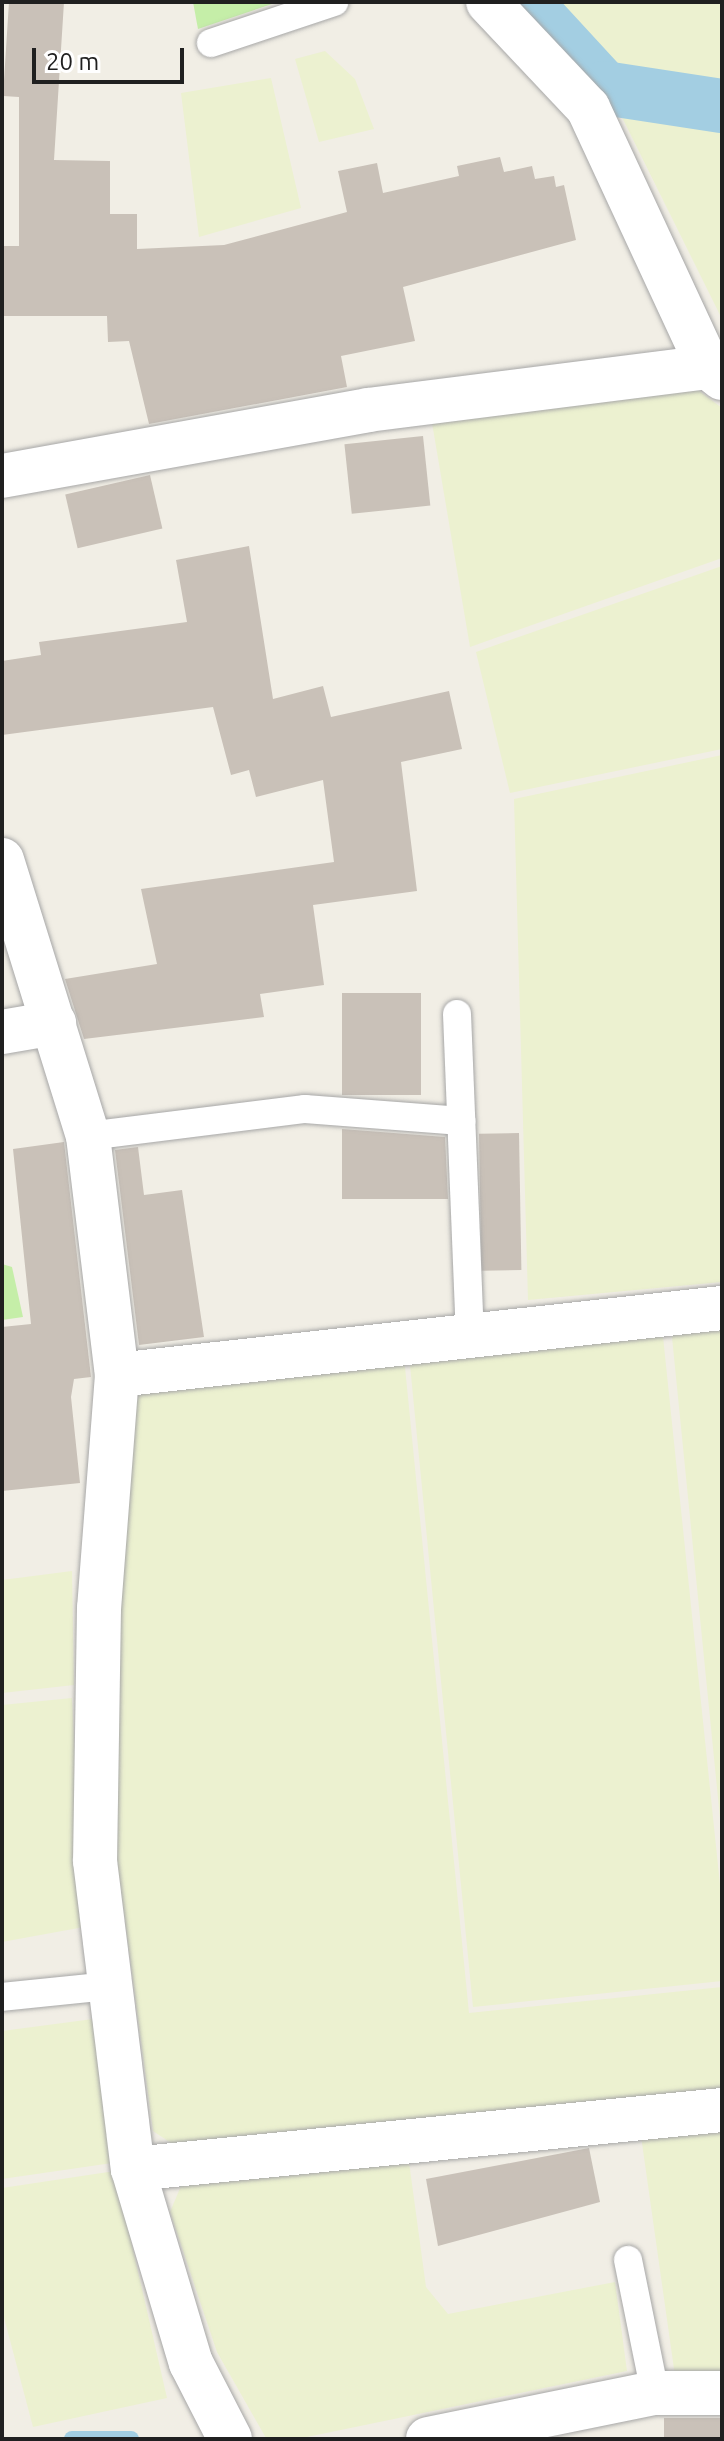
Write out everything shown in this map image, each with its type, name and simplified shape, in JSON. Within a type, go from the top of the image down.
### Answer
[{"type":"street","points":[[2,476],[368,410],[715,373],[588,108],[488,2]]},
{"type":"street","points":[[2,860],[88,1136],[117,1375],[99,1608],[95,1861],[108,1986],[133,2169],[191,2363],[230,2439]]},
{"type":"street","points":[[2,1032],[54,1023]]},
{"type":"street","points":[[117,1375],[722,1308]]},
{"type":"street","points":[[133,2169],[722,2110]]},
{"type":"street","points":[[428,2439],[655,2393],[722,2393]]},
{"type":"lane","points":[[211,43],[334,2]]},
{"type":"lane","points":[[457,1014],[470,1334]]},
{"type":"lane","points":[[88,1136],[305,1109],[462,1121]]},
{"type":"lane","points":[[2,1997],[108,1986]]},
{"type":"lane","points":[[628,2260],[655,2393]]},
{"type":"green space","points":[[193,2],[278,2],[198,29]]},
{"type":"green space","points":[[537,2],[722,2],[722,92],[605,78]]},
{"type":"green space","points":[[325,51],[355,79],[374,129],[319,142],[295,59]]},
{"type":"green space","points":[[271,78],[301,208],[199,237],[181,93]]},
{"type":"green space","points":[[612,97],[722,113],[722,319]]},
{"type":"green space","points":[[686,381],[722,408],[722,558],[470,647],[430,411]]},
{"type":"green space","points":[[722,566],[722,749],[510,793],[476,652]]},
{"type":"green space","points":[[722,755],[722,1282],[528,1300],[514,799]]},
{"type":"green space","points":[[2,1264],[12,1267],[23,1317],[2,1320]]},
{"type":"green space","points":[[722,1322],[722,1838],[671,1327]]},
{"type":"green space","points":[[662,1327],[722,1904],[722,1981],[473,2007],[409,1355]]},
{"type":"green space","points":[[404,1357],[469,2013],[722,1987],[722,2091],[180,2149],[153,2131],[111,1816],[120,1549],[139,1385]]},
{"type":"green space","points":[[72,1571],[74,1685],[2,1693],[2,1580]]},
{"type":"green space","points":[[72,1698],[84,1927],[2,1942],[2,1705]]},
{"type":"green space","points":[[93,2019],[119,2162],[2,2179],[2,2031]]},
{"type":"green space","points":[[722,2128],[722,2376],[675,2376],[641,2136]]},
{"type":"green space","points":[[409,2162],[426,2287],[448,2314],[615,2282],[627,2371],[302,2438],[266,2438],[217,2352],[170,2212],[181,2186]]},
{"type":"green space","points":[[115,2171],[167,2398],[33,2427],[2,2310],[2,2188]]},
{"type":"building","points":[[9,2],[64,2],[54,160],[110,161],[110,214],[137,214],[137,249],[224,245],[347,212],[338,171],[377,163],[383,193],[459,176],[457,166],[500,157],[504,172],[532,166],[535,179],[554,176],[556,187],[564,185],[576,240],[403,287],[415,341],[341,356],[347,387],[149,424],[129,341],[108,342],[107,316],[2,316],[2,246],[19,246],[19,97],[3,96]]},
{"type":"building","points":[[423,436],[430,506],[352,514],[344,444]]},
{"type":"building","points":[[150,475],[162,529],[78,548],[65,495]]},
{"type":"building","points":[[249,546],[273,699],[323,686],[331,717],[449,691],[462,749],[401,762],[417,891],[313,905],[324,985],[260,994],[264,1017],[84,1039],[65,979],[157,964],[141,889],[334,862],[323,780],[256,797],[249,770],[231,775],[213,707],[2,735],[2,661],[41,655],[39,642],[187,622],[176,560]]},
{"type":"building","points":[[342,993],[421,993],[421,1095],[342,1095]]},
{"type":"building","points":[[342,1129],[445,1137],[448,1199],[342,1199]]},
{"type":"building","points":[[519,1133],[521,1270],[481,1271],[479,1134]]},
{"type":"building","points":[[64,1142],[91,1377],[74,1379],[71,1397],[80,1483],[2,1491],[2,1327],[31,1324],[13,1149]]},
{"type":"building","points":[[138,1147],[144,1195],[182,1190],[204,1337],[139,1345],[115,1150]]},
{"type":"building","points":[[589,2148],[600,2202],[438,2246],[426,2179]]},
{"type":"building","points":[[664,2418],[722,2418],[722,2439],[664,2439]]},
{"type":"waterway","points":[[525,2],[604,88],[722,106]]},
{"type":"waterway","points":[[72,2439],[131,2439]]}]
